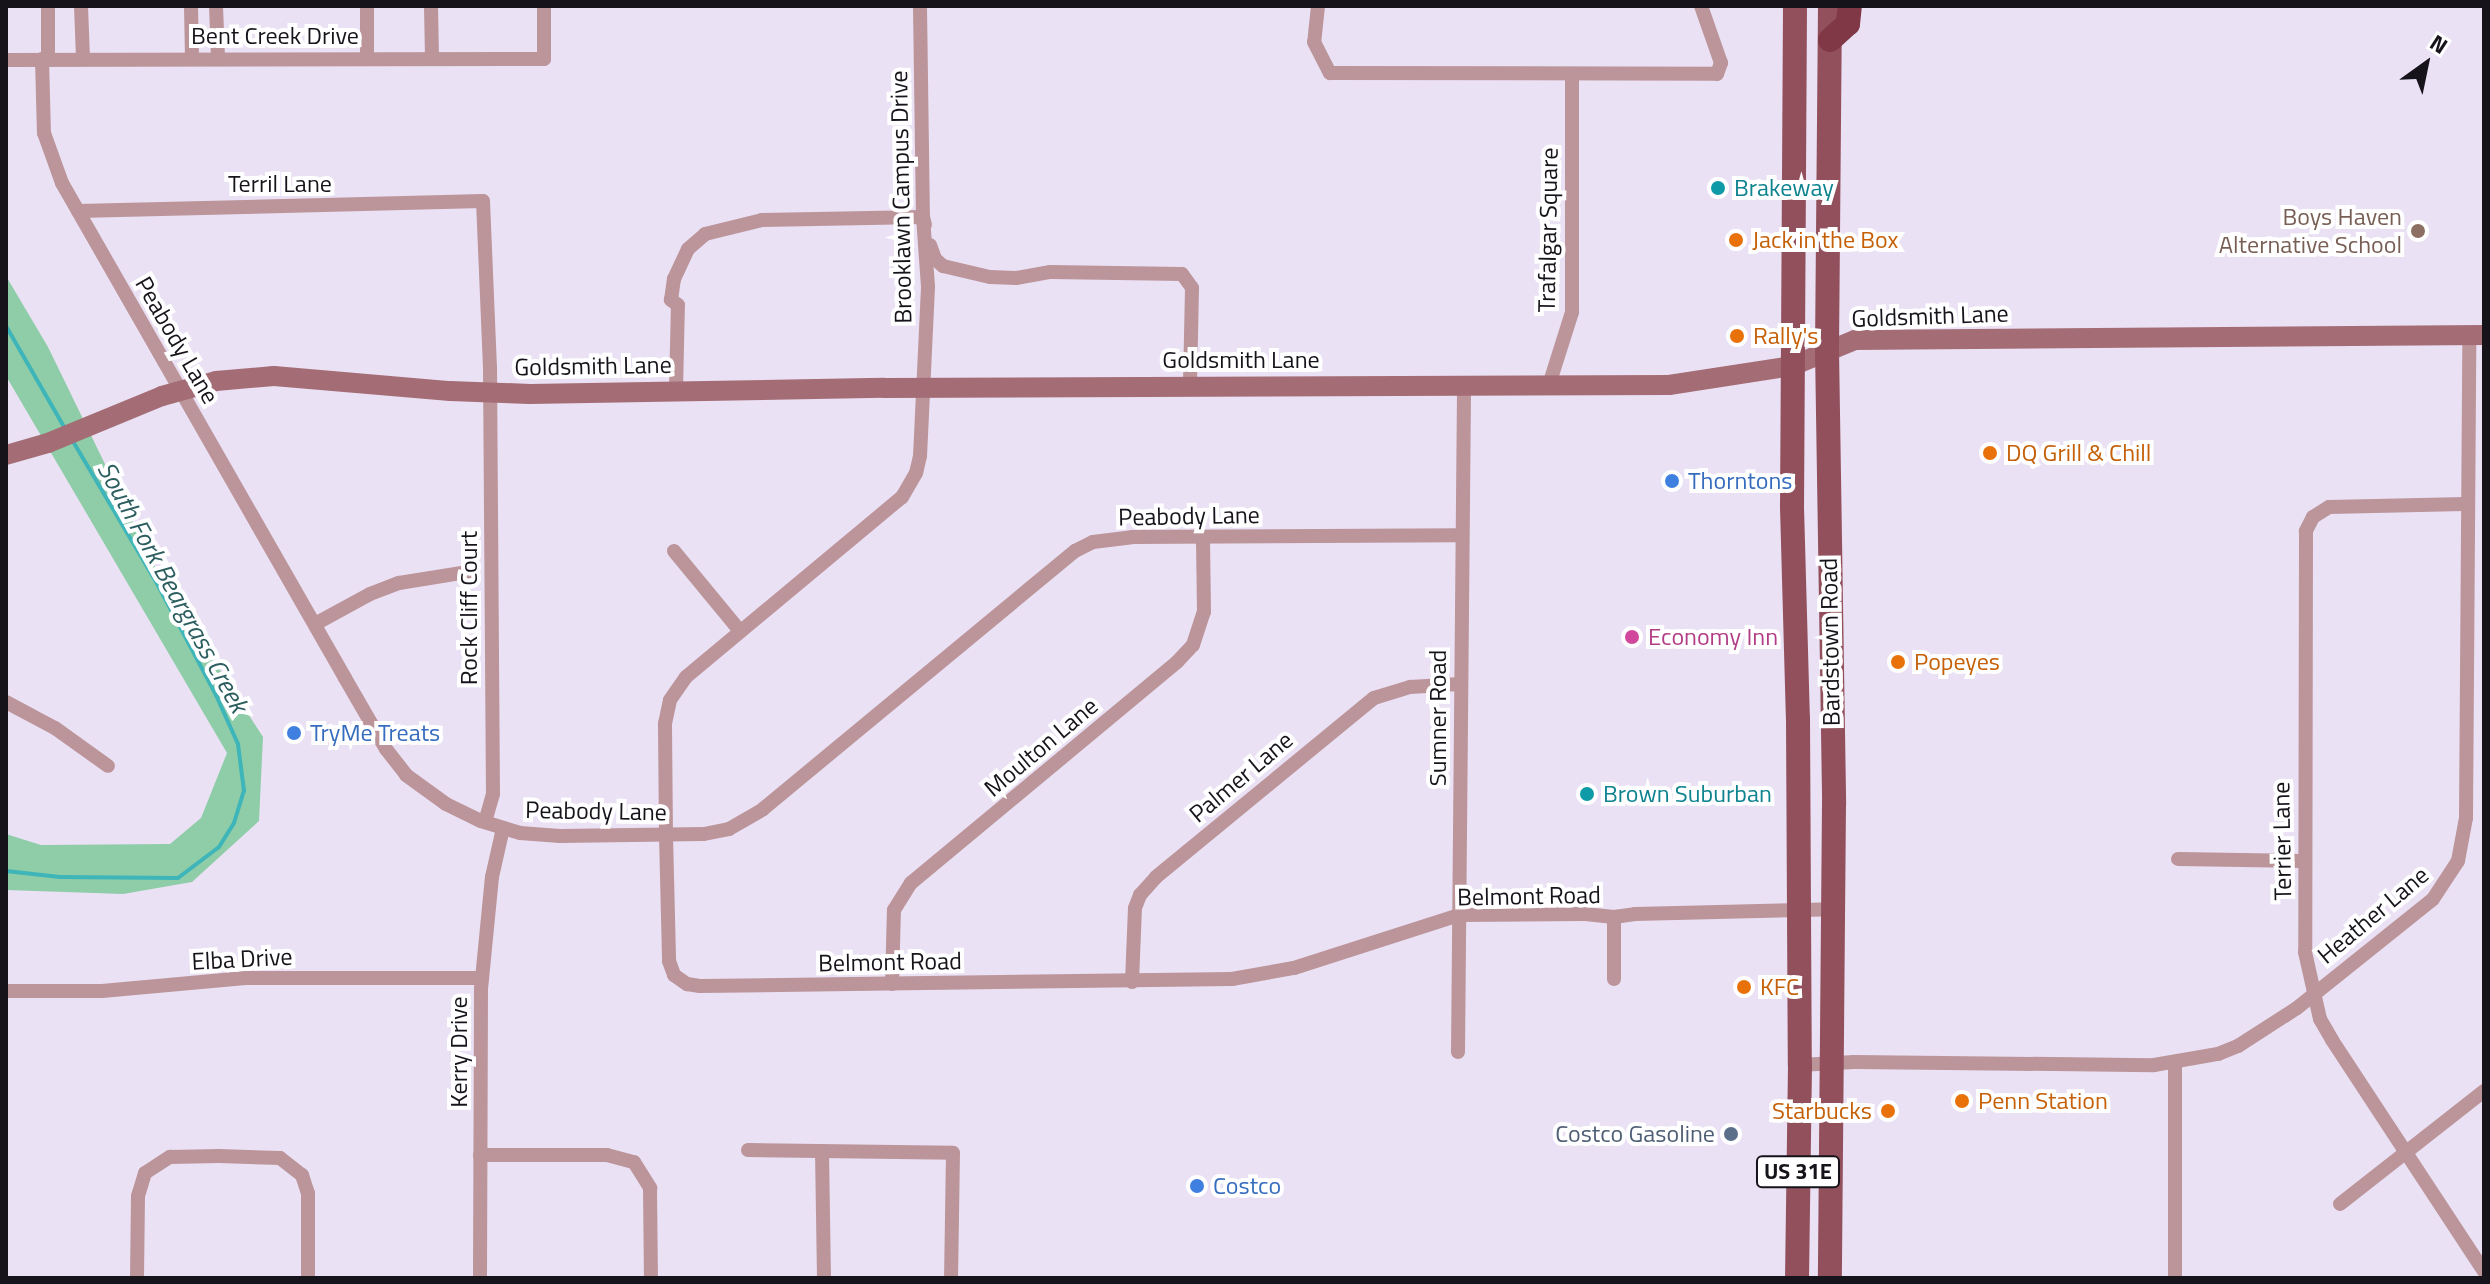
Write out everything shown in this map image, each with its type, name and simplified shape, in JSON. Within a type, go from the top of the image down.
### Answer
[{"type":"highway","points":[[1830,40],[1848,24],[1850,6]]},
{"type":"main road","name":"Bardstown Road","points":[[1795,6],[1792,366],[1800,1065],[1797,1278]]},
{"type":"main road","name":"Bardstown Road","points":[[1830,6],[1827,349],[1833,909],[1830,1278]]},
{"type":"main road","points":[[1797,687],[1831,695]]},
{"type":"street","name":"Peabody Lane","points":[[48,6],[44,133],[62,183],[393,760],[418,786],[485,822],[540,835],[666,835],[719,832],[747,821],[1084,546],[1121,537],[1461,535]]},
{"type":"street","points":[[81,6],[83,58]]},
{"type":"street","points":[[191,6],[192,58]]},
{"type":"street","points":[[216,6],[218,58]]},
{"type":"street","points":[[367,6],[367,58]]},
{"type":"street","points":[[431,6],[432,59]]},
{"type":"street","name":"Bent Creek Drive","points":[[6,60],[544,59],[544,6]]},
{"type":"street","name":"Brooklawn Campus Drive","points":[[920,6],[923,217],[928,287],[922,388]]},
{"type":"street","points":[[1318,6],[1314,42],[1330,73],[1717,74],[1721,63],[1701,6]]},
{"type":"street","name":"Trafalgar Square","points":[[1549,385],[1572,312],[1572,74]]},
{"type":"street","name":"Terril Lane","points":[[78,211],[483,201]]},
{"type":"street","name":"Rock Cliff Court","points":[[483,201],[490,393],[493,794],[485,822]]},
{"type":"street","points":[[676,390],[678,305],[671,300],[671,295],[680,262],[696,240],[722,227],[762,220],[923,217],[935,259],[953,269],[1016,278],[1050,272],[1176,273],[1188,277],[1192,288],[1190,387]]},
{"type":"street","name":"Goldsmith Lane","points":[[6,455],[48,443],[180,391],[225,380],[274,376],[490,393],[1669,385],[1792,366],[1855,340],[2476,335]]},
{"type":"street","name":"Heather Lane","points":[[1800,1065],[2175,1063],[2238,1046],[2313,993],[2433,899],[2452,874],[2462,848],[2466,818],[2465,504],[2476,335]]},
{"type":"street","name":"Sumner Road","points":[[1458,1052],[1464,385]]},
{"type":"street","name":"Belmont Road","points":[[922,388],[920,456],[908,488],[686,677],[670,700],[665,724],[669,961],[679,979],[700,986],[1132,982],[1256,977],[1459,915],[1585,914],[1614,917],[1833,909]]},
{"type":"street","name":"Terrier Lane","points":[[2465,504],[2329,507],[2309,524],[2305,547],[2305,952],[2320,1019],[2484,1271]]},
{"type":"street","name":"Moulton Lane","points":[[892,984],[894,910],[911,883],[1177,662],[1193,645],[1204,612],[1203,537]]},
{"type":"street","points":[[674,551],[740,631]]},
{"type":"street","points":[[315,624],[370,594],[399,583],[468,572]]},
{"type":"street","name":"Palmer Lane","points":[[1132,982],[1135,908],[1140,895],[1156,877],[1374,698],[1410,687],[1460,684]]},
{"type":"street","points":[[6,702],[55,728],[108,766]]},
{"type":"street","name":"Kerry Drive","points":[[480,1278],[482,978],[492,877],[503,828]]},
{"type":"street","points":[[2178,859],[2304,861]]},
{"type":"street","points":[[1614,917],[1614,979]]},
{"type":"street","name":"Elba Drive","points":[[6,991],[136,990],[245,978],[482,978]]},
{"type":"street","points":[[2175,1063],[2175,1278]]},
{"type":"street","points":[[2340,1204],[2484,1091]]},
{"type":"street","points":[[748,1150],[953,1153],[951,1278]]},
{"type":"street","points":[[822,1151],[824,1278]]},
{"type":"street","points":[[480,1155],[607,1155],[634,1162],[650,1188],[651,1278]]},
{"type":"street","points":[[137,1278],[138,1196],[145,1173],[170,1157],[219,1156],[280,1158],[302,1175],[308,1193],[308,1278]]},
{"type":"green space","points":[[6,276],[48,347],[160,577],[263,737],[259,821],[192,882],[123,894],[6,890],[6,834],[41,845],[170,844],[201,818],[227,753],[6,376]]},
{"type":"waterway","name":"South Fork Beargrass Creek","points":[[6,326],[64,427]]},
{"type":"waterway","name":"South Fork Beargrass Creek","points":[[6,871],[60,877],[178,878],[219,847],[234,823],[244,791],[238,744],[216,695],[155,580],[71,438]]},
{"type":"place","name":"Brakeway","points":[[1718,188]]},
{"type":"place","name":"Boys Haven Alternative School","points":[[2418,231]]},
{"type":"place","name":"Jack in the Box","points":[[1736,240]]},
{"type":"place","name":"Rally's","points":[[1737,336]]},
{"type":"place","name":"DQ Grill & Chill","points":[[1990,453]]},
{"type":"place","name":"Thorntons","points":[[1672,481]]},
{"type":"place","name":"Economy Inn","points":[[1632,637]]},
{"type":"place","name":"Popeyes","points":[[1898,662]]},
{"type":"place","name":"TryMe Treats","points":[[294,733]]},
{"type":"place","name":"Brown Suburban","points":[[1587,794]]},
{"type":"place","name":"KFC","points":[[1744,987]]},
{"type":"place","name":"Penn Station","points":[[1962,1101]]},
{"type":"place","name":"Starbucks","points":[[1888,1111]]},
{"type":"place","name":"Costco Gasoline","points":[[1731,1134]]},
{"type":"place","name":"Costco","points":[[1197,1186]]}]
